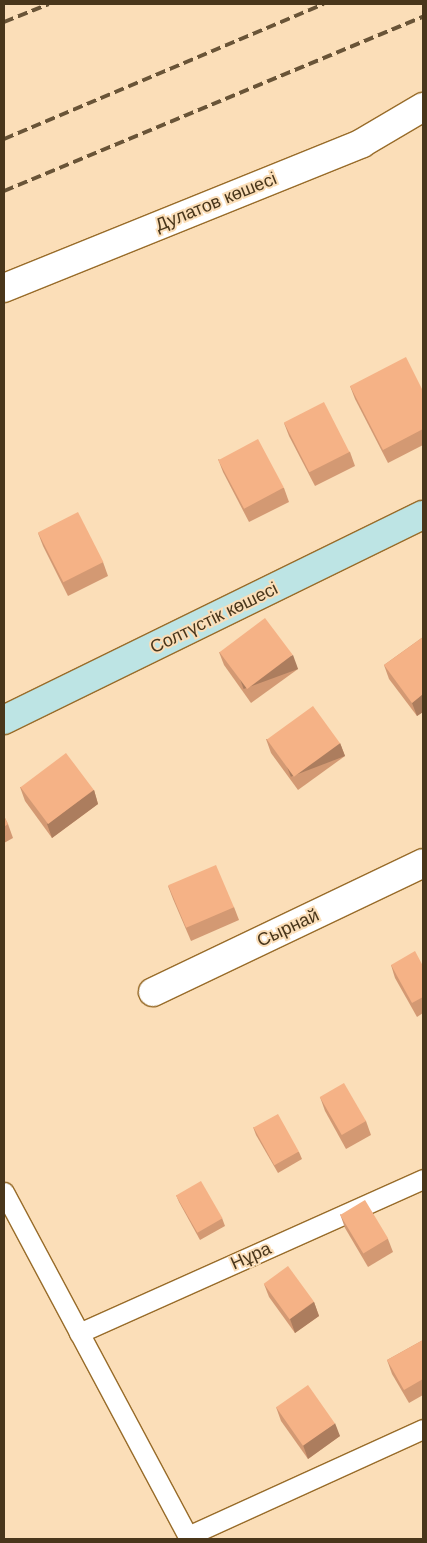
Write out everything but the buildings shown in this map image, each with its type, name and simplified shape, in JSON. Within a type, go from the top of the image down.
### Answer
[{"type":"street","name":"Дулатов көшесі","points":[[4,288],[362,143],[423,107]]},
{"type":"street","name":"Солтүстік көшесі","points":[[4,720],[423,515]]},
{"type":"street","name":"Сырнай","points":[[153,992],[423,863]]},
{"type":"lane","name":"Нұра","points":[[79,1333],[423,1179]]},
{"type":"lane","points":[[4,1192],[189,1538],[423,1429]]},
{"type":"railway","points":[[4,22],[49,4]]},
{"type":"railway","points":[[4,139],[324,4]]},
{"type":"railway","points":[[4,191],[423,17]]}]
